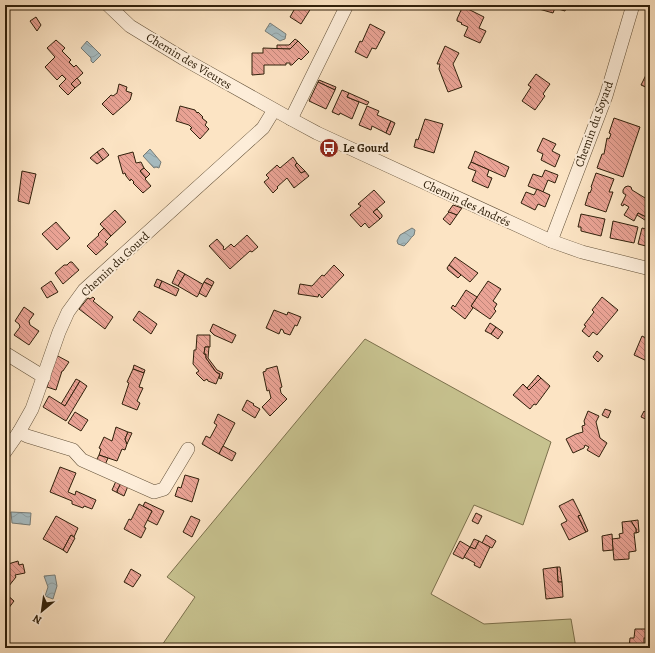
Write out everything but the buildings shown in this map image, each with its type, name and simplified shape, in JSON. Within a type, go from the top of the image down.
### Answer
[{"type":"street","name":"Chemin des Vieures","points":[[108,5],[130,26],[184,59],[274,110]]},
{"type":"street","points":[[291,119],[347,5]]},
{"type":"street","name":"Chemin du Soyard","points":[[551,241],[606,96],[633,5]]},
{"type":"street","name":"Chemin des Andrés","points":[[274,110],[317,133],[551,241],[582,252],[650,269]]},
{"type":"street","name":"Chemin du Gourd","points":[[5,452],[19,432],[32,409],[59,332],[68,312],[84,290],[263,128],[274,110]]},
{"type":"street","points":[[5,353],[44,377]]},
{"type":"street","points":[[19,432],[27,436],[73,450],[82,460],[154,492],[164,489],[188,450]]},
{"type":"shaded area","points":[[365,339],[551,442],[523,525],[474,505],[431,594],[484,624],[571,619],[576,648],[160,648],[195,597],[167,577]]},
{"type":"water","points":[[270,23],[286,34],[285,39],[280,41],[265,31]]},
{"type":"water","points":[[87,41],[101,55],[93,63],[91,58],[81,48]]},
{"type":"water","points":[[150,149],[161,162],[159,168],[154,168],[143,156]]},
{"type":"water","points":[[412,228],[415,230],[414,235],[407,243],[404,246],[398,244],[397,241],[400,235]]},
{"type":"water","points":[[11,512],[31,513],[30,525],[12,523]]},
{"type":"water","points":[[55,575],[57,586],[53,599],[45,596],[48,587],[44,576]]},
{"type":"place","name":"Le Gourd","points":[[329,148]]}]
